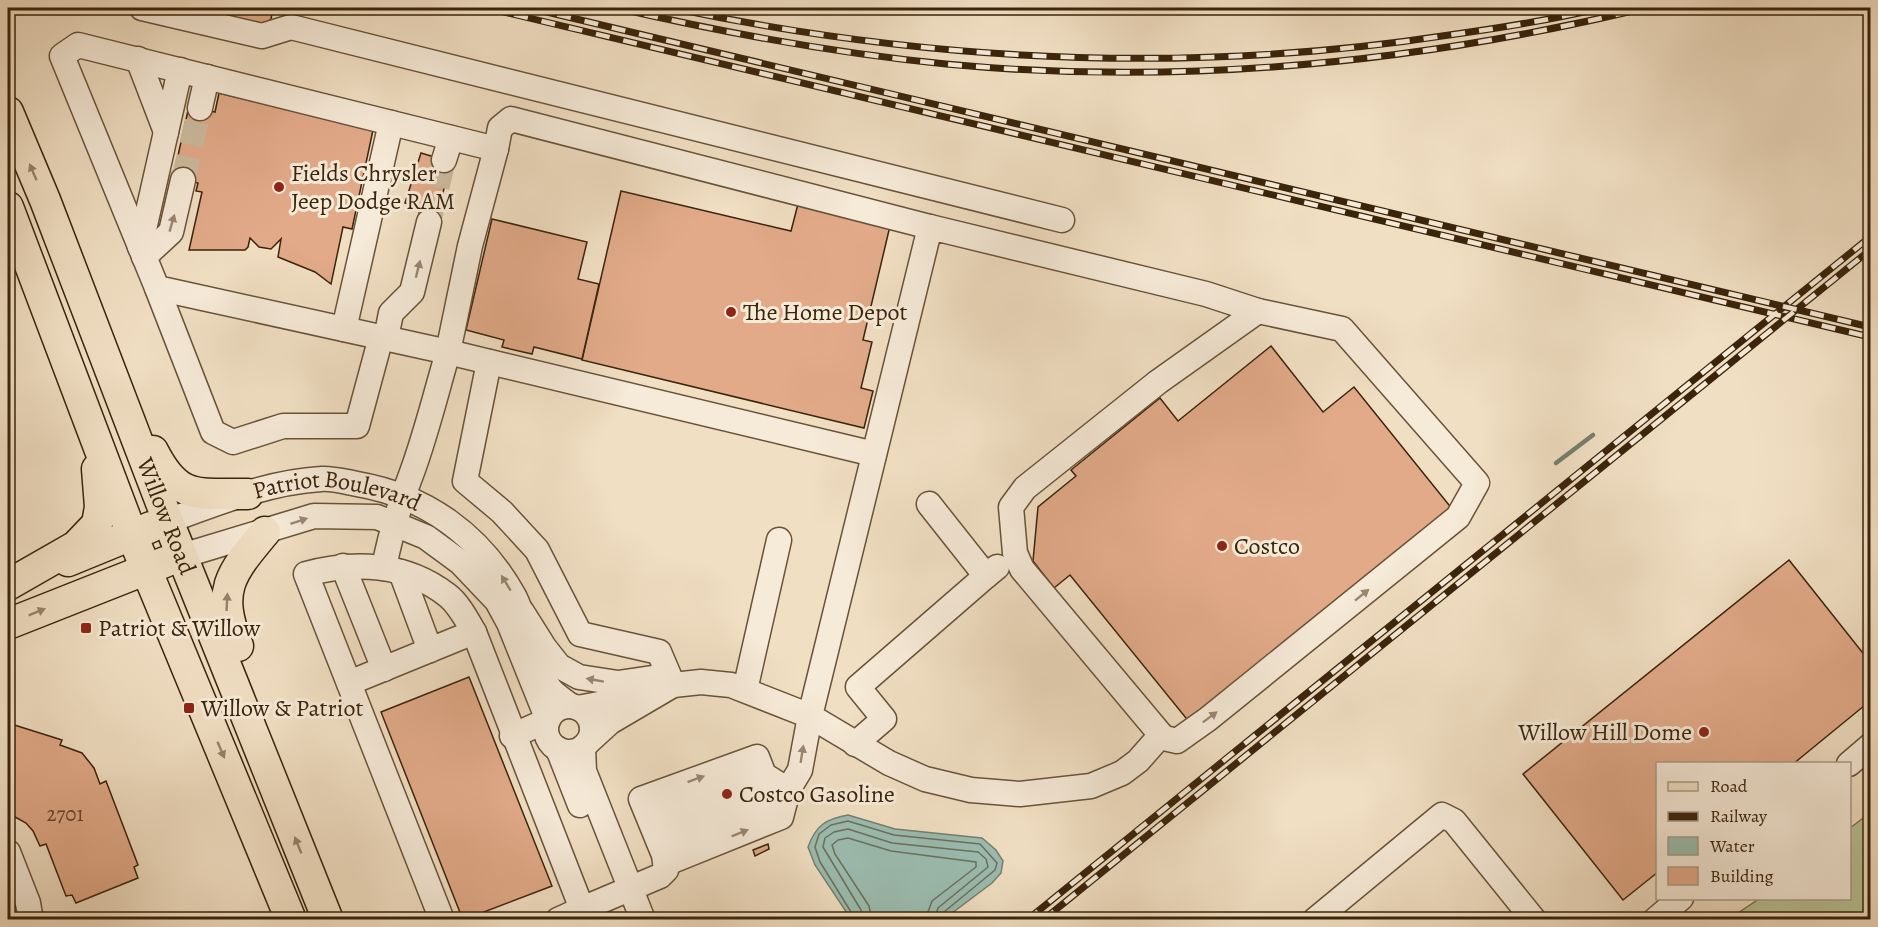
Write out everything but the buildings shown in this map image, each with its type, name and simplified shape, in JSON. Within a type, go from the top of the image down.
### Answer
[{"type":"main road","name":"Willow Road","points":[[8,112],[45,200],[168,521],[328,920]]},
{"type":"main road","points":[[45,200],[65,237],[133,412],[161,467],[175,483],[191,493],[248,494]]},
{"type":"main road","name":"Willow Road","points":[[8,207],[132,535],[291,920]]},
{"type":"main road","points":[[8,212],[30,297],[98,474],[100,507],[97,524],[76,546],[8,585]]},
{"type":"main road","name":"Patriot Boulevard","points":[[8,585],[168,521]]},
{"type":"main road","points":[[265,532],[237,565],[227,593],[226,618],[271,729],[271,778]]},
{"type":"main road","name":"Patriot Boulevard","points":[[8,624],[182,556]]},
{"type":"main road","points":[[66,600],[129,594],[158,619],[182,657]]},
{"type":"street","points":[[142,8],[262,36],[291,27],[1062,220]]},
{"type":"street","points":[[429,222],[412,292],[391,313],[357,426],[283,426],[233,442],[213,432],[62,56],[78,45],[391,123],[448,149],[496,149]]},
{"type":"street","points":[[138,59],[166,132]]},
{"type":"street","points":[[142,252],[180,70]]},
{"type":"street","points":[[200,108],[207,77]]},
{"type":"street","points":[[430,650],[392,570],[394,524],[401,495],[411,476],[448,352],[470,246],[500,128],[511,119],[930,227],[1197,291],[1258,311],[1342,329],[1477,483],[1458,517],[1178,741],[1160,737],[1022,569],[1015,553],[1011,507],[1025,488],[1158,382],[1258,311]]},
{"type":"street","points":[[344,329],[391,123]]},
{"type":"street","points":[[142,252],[171,232],[183,180]]},
{"type":"street","points":[[659,842],[781,817],[788,790],[800,770],[810,716],[930,227]]},
{"type":"street","points":[[157,288],[448,352],[874,454]]},
{"type":"street","points":[[489,362],[465,481],[502,512],[537,550],[580,634],[659,652],[662,681]]},
{"type":"street","name":"Patriot Boulevard","points":[[168,521],[248,494],[323,478],[374,487],[416,500],[454,524],[479,546],[503,578],[522,612],[529,639],[550,688],[591,723],[586,744],[584,771],[623,890],[625,920]]},
{"type":"street","points":[[929,504],[986,576]]},
{"type":"street","name":"Patriot Boulevard","points":[[182,556],[314,516],[376,517],[426,537],[460,562],[486,587],[509,623],[548,720],[546,733],[555,747],[623,890],[643,920]]},
{"type":"street","points":[[745,690],[779,540]]},
{"type":"street","points":[[855,744],[884,719],[858,687],[1015,553]]},
{"type":"street","points":[[343,566],[384,669]]},
{"type":"street","points":[[442,920],[306,574],[343,566],[392,570],[413,576],[448,595],[474,632],[515,743],[582,909]]},
{"type":"street","points":[[522,612],[559,666],[579,677],[618,683],[701,682],[745,690],[810,716],[868,753],[926,779],[995,794],[1066,790],[1108,780],[1138,761],[1160,737]]},
{"type":"street","points":[[349,683],[474,632]]},
{"type":"street","points":[[515,743],[548,720],[557,709],[604,703],[662,681]]},
{"type":"street","points":[[515,743],[555,747],[571,752],[586,744],[662,681]]},
{"type":"street","points":[[1851,762],[1870,746]]},
{"type":"street","points":[[558,920],[623,890],[660,876],[666,870],[659,842],[641,799],[757,757],[764,775],[788,790]]},
{"type":"street","points":[[1315,920],[1442,815],[1454,821],[1534,920]]},
{"type":"street","points":[[1478,850],[1495,850],[1550,920]]},
{"type":"street","points":[[8,852],[28,903],[31,920]]},
{"type":"street","points":[[1655,920],[1679,900]]},
{"type":"green space","points":[[1870,813],[1870,919],[1729,919],[1758,900],[1851,900],[1851,827]]},
{"type":"water","points":[[848,815],[895,829],[982,838],[996,850],[1003,861],[1001,873],[992,883],[944,919],[851,919],[815,865],[808,847],[818,828],[823,824]]},
{"type":"waterway","points":[[1556,463],[1593,435]]},
{"type":"tunnel","points":[[183,180],[200,108]]},
{"type":"tunnel","points":[[429,222],[444,160]]},
{"type":"railway","points":[[487,8],[1870,337]]},
{"type":"railway","points":[[530,8],[1870,327]]},
{"type":"railway","points":[[617,8],[698,26],[863,54],[946,64],[1034,70],[1122,72],[1298,65],[1385,56],[1559,27],[1645,8]]},
{"type":"railway","points":[[672,8],[865,41],[962,51],[1059,57],[1157,58],[1254,55],[1352,48],[1506,27],[1601,8]]},
{"type":"railway","points":[[1027,920],[1870,237]]},
{"type":"railway","points":[[1043,920],[1870,250]]},
{"type":"place","name":"Fields Chrysler Jeep Dodge RAM","points":[[279,187]]},
{"type":"place","name":"The Home Depot","points":[[731,312]]},
{"type":"place","name":"Costco","points":[[1222,546]]},
{"type":"place","name":"Patriot & Willow","points":[[86,628]]},
{"type":"place","name":"Willow & Patriot","points":[[189,708]]},
{"type":"place","name":"Willow Hill Dome","points":[[1704,732]]},
{"type":"place","name":"Costco Gasoline","points":[[727,794]]}]
